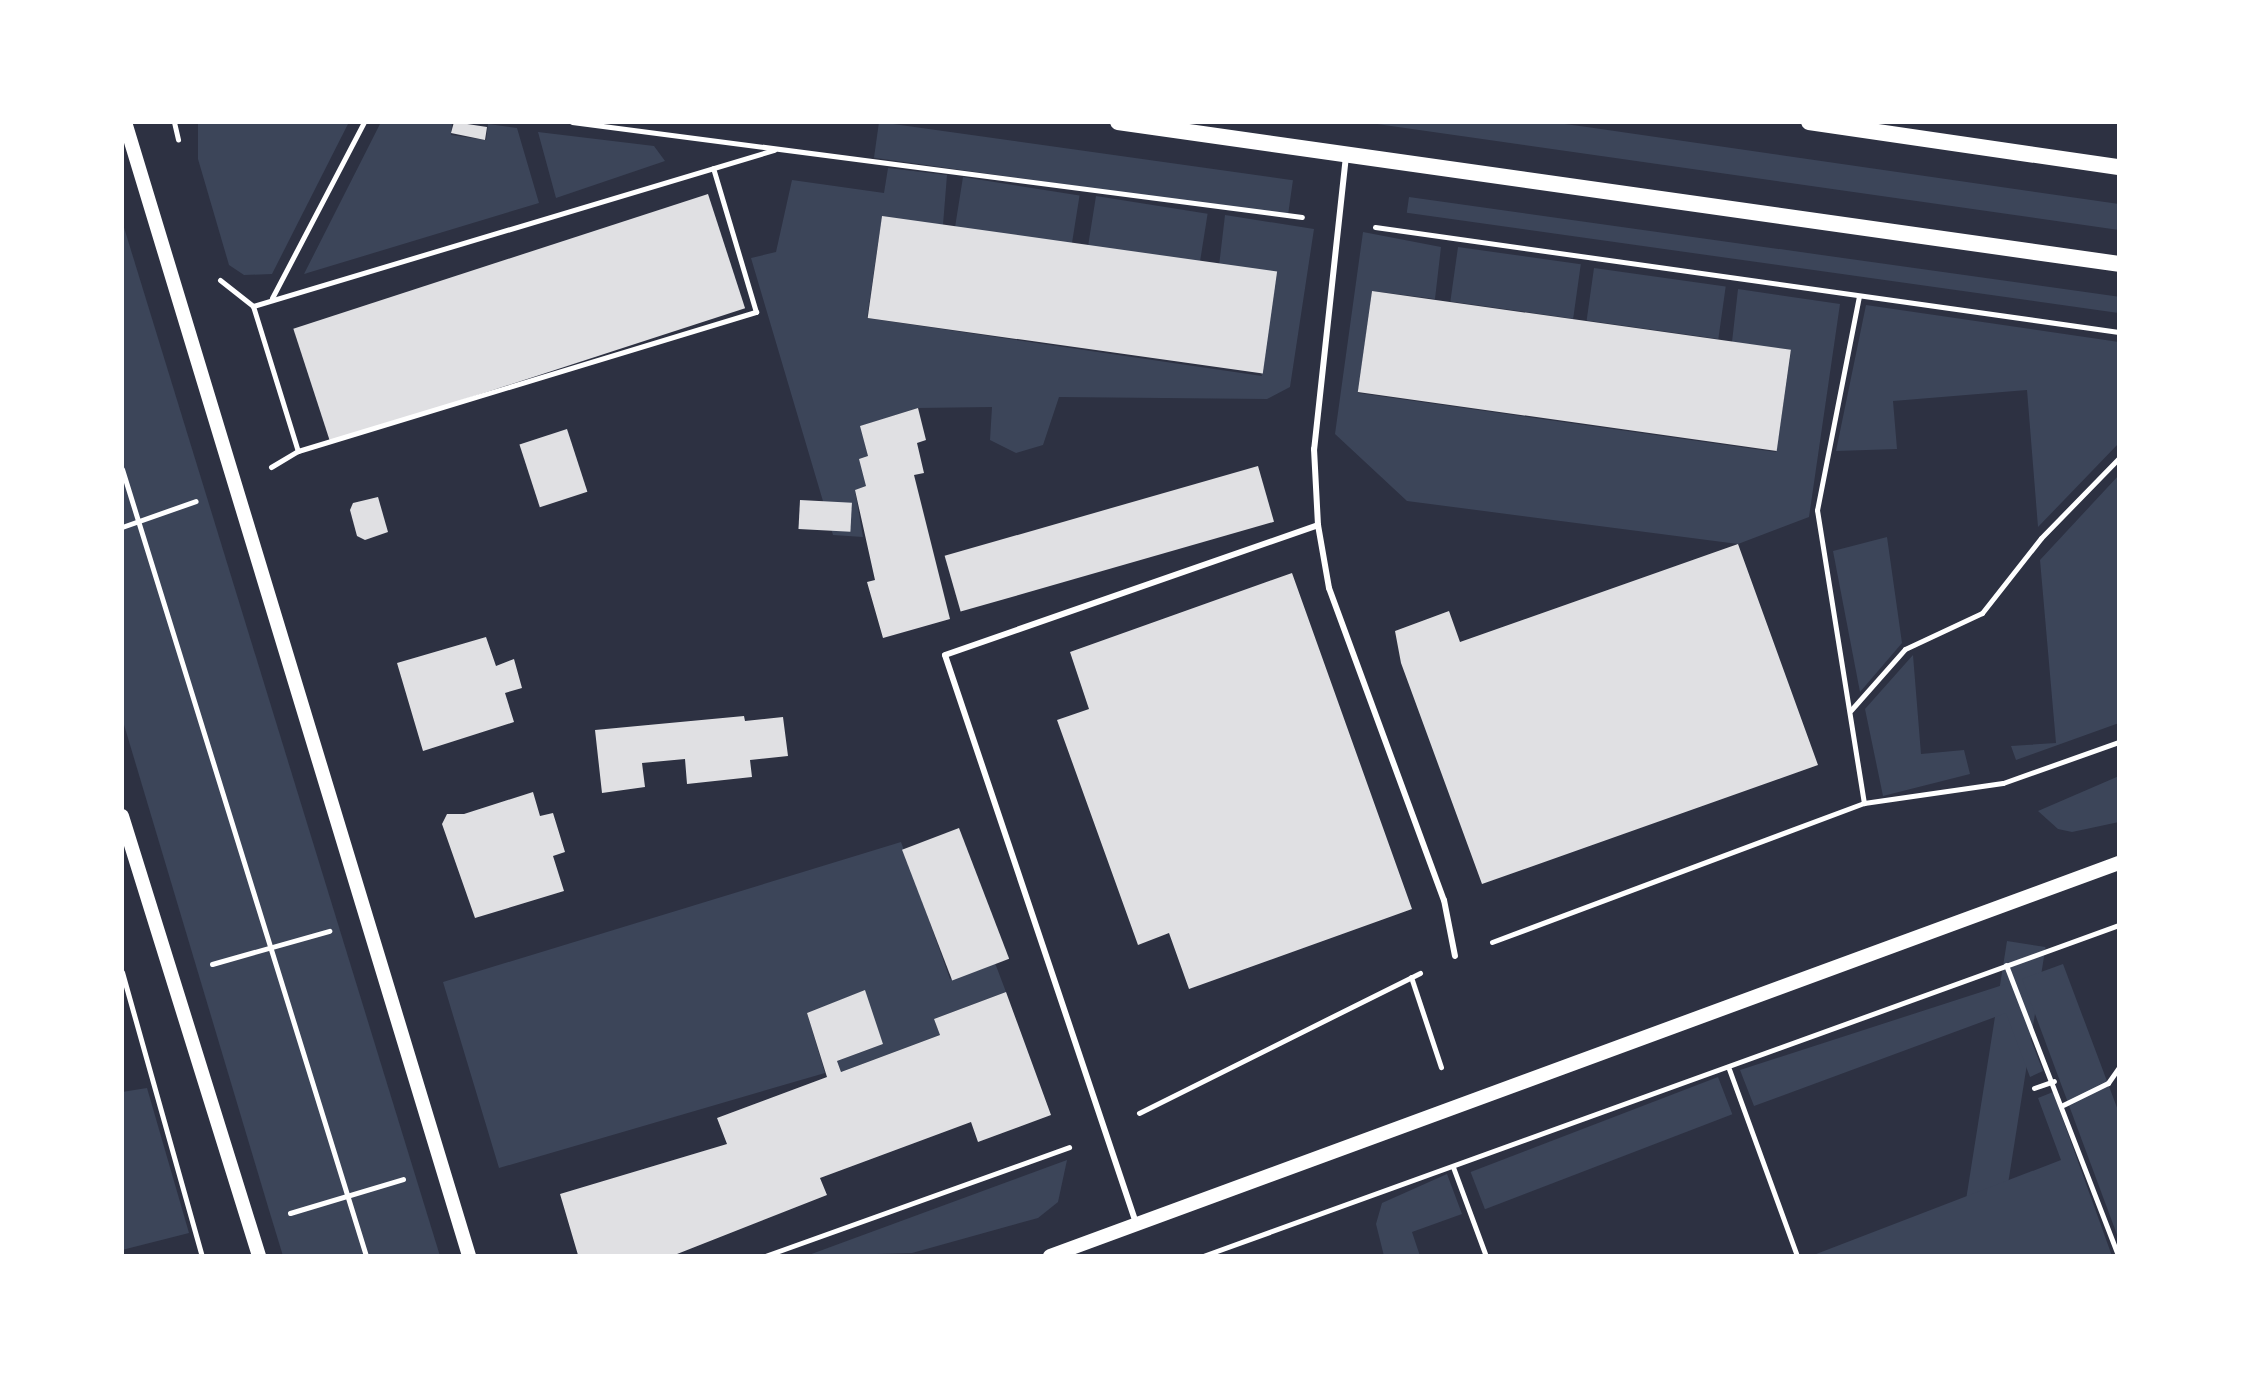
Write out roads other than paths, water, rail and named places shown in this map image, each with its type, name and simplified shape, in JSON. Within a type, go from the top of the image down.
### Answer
[{"type":"main road","points":[[1118,122],[2119,264]]},
{"type":"main road","points":[[1809,122],[2119,167]]},
{"type":"street","points":[[125,122],[469,1256]]},
{"type":"street","points":[[122,816],[259,1256]]},
{"type":"street","points":[[1050,1256],[1456,1110],[2119,863]]},
{"type":"lane","points":[[1346,154],[1314,449],[1318,525],[1329,588],[1444,900],[1455,956]]},
{"type":"lane","points":[[1138,1226],[1104,1134],[945,655],[1318,525]]}]
